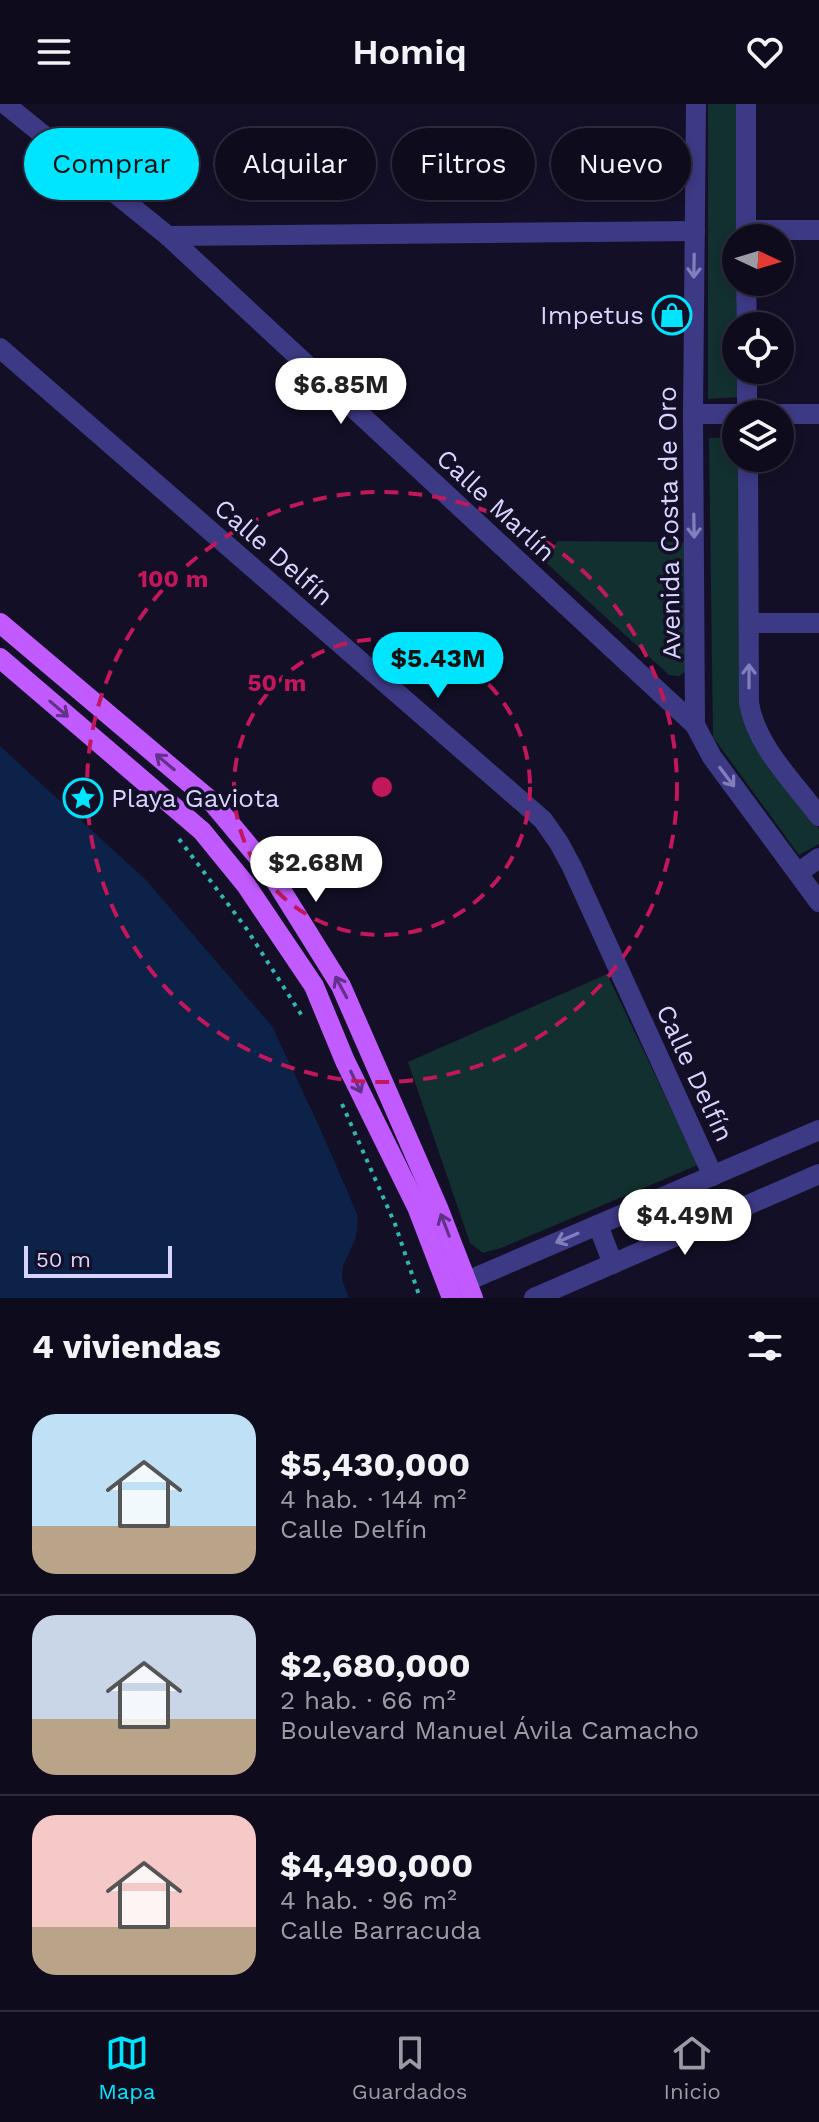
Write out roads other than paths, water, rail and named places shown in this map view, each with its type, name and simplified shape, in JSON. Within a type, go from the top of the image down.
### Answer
[{"type":"main road","points":[[0,623],[212,802],[268,869],[341,986],[439,1210],[470,1289]]},
{"type":"main road","points":[[0,658],[202,831],[246,885],[314,986],[345,1061],[417,1207],[452,1298]]},
{"type":"street","name":"Calle Marlín","points":[[5,104],[168,236],[695,725]]},
{"type":"street","name":"Avenida Costa de Oro","points":[[696,104],[693,414],[695,725],[712,757],[819,902]]},
{"type":"street","points":[[746,104],[746,224]]},
{"type":"street","points":[[794,231],[819,230]]},
{"type":"street","points":[[168,236],[695,231]]},
{"type":"street","name":"Calle Delfín","points":[[0,348],[543,820],[572,867],[713,1176]]},
{"type":"street","points":[[693,414],[722,414]]},
{"type":"street","points":[[794,414],[819,414]]},
{"type":"street","points":[[748,472],[749,703],[752,723],[819,816]]},
{"type":"street","points":[[749,623],[819,623]]},
{"type":"street","points":[[798,873],[819,858]]},
{"type":"street","points":[[470,1289],[598,1225],[819,1130]]},
{"type":"street","points":[[534,1298],[819,1174]]},
{"type":"street","points":[[598,1225],[613,1264]]},
{"type":"water","points":[[0,746],[146,880],[272,1026],[358,1216],[356,1237],[343,1266],[342,1280],[349,1298],[0,1298]]},
{"type":"place","name":"Impetus","points":[[672,315]]},
{"type":"place","name":"Playa Gaviota","points":[[83,798]]}]
